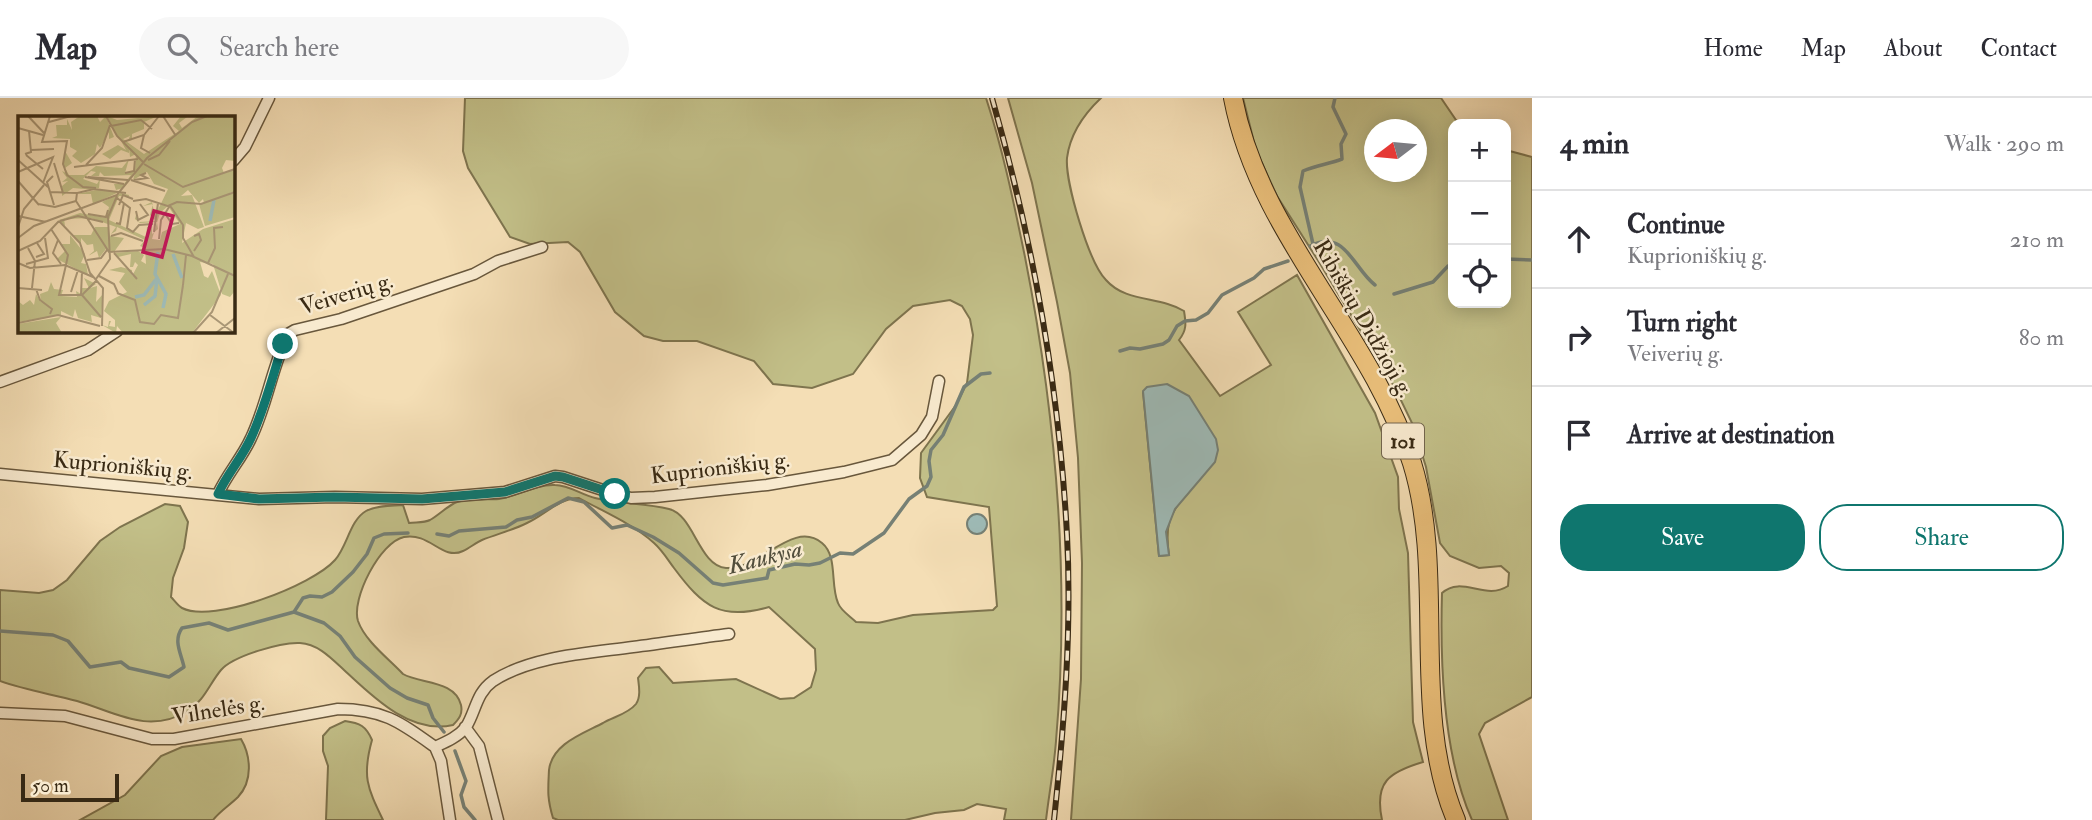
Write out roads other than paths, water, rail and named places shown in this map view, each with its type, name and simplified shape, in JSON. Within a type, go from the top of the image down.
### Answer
[{"type":"main road","name":"Ribiškių Didžioji g.","points":[[1233,98],[1255,174],[1288,236],[1391,411],[1412,464],[1424,525],[1436,734],[1441,769],[1456,820]]},
{"type":"street","points":[[234,160],[245,147],[270,98]]},
{"type":"street","name":"Veiverių g.","points":[[218,494],[226,476],[252,436],[288,334],[474,274],[498,261],[542,247]]},
{"type":"street","points":[[0,382],[88,350],[115,332]]},
{"type":"street","name":"Kuprioniškių g.","points":[[0,474],[259,499],[422,499],[505,492],[555,476],[632,498],[655,498],[767,485],[845,472],[892,460],[920,435],[932,417],[940,381]]},
{"type":"street","points":[[450,820],[441,761],[435,747],[452,740],[466,727],[482,692],[493,681],[516,670],[577,654],[729,634]]},
{"type":"street","name":"Vilnelės g.","points":[[0,713],[65,716],[152,739],[174,739],[338,709],[363,709],[394,719],[435,747]]},
{"type":"street","points":[[466,727],[479,746],[498,820]]},
{"type":"water","points":[[1167,384],[1189,396],[1216,439],[1218,450],[1215,462],[1175,509],[1166,532],[1169,555],[1159,556],[1143,391],[1147,387]]},
{"type":"water","points":[[977,514],[984,517],[987,524],[984,531],[977,534],[970,531],[967,524],[970,517]]},
{"type":"waterway","points":[[1313,244],[1300,187],[1303,171],[1342,159],[1341,144],[1346,134],[1333,107],[1335,98]]},
{"type":"waterway","name":"Kaukysa","points":[[1310,246],[1322,242],[1332,242],[1340,246],[1375,285]]},
{"type":"waterway","name":"Kaukysa","points":[[1511,259],[1532,260]]},
{"type":"waterway","name":"Kaukysa","points":[[1120,351],[1163,344],[1169,340],[1177,326],[1208,313],[1222,295],[1254,278],[1264,269],[1288,261]]},
{"type":"waterway","name":"Kaukysa","points":[[1394,294],[1433,282],[1448,266]]},
{"type":"waterway","name":"Kaukysa","points":[[437,534],[449,536],[459,531],[506,527],[568,498],[584,502],[612,528],[627,525],[653,537],[679,553],[713,583],[723,585],[767,578],[769,570],[795,564],[820,563],[840,553],[853,554],[884,533],[909,499],[927,486],[931,477],[931,450],[943,435],[964,387],[981,374],[990,373]]},
{"type":"waterway","name":"Kaukysa","points":[[0,631],[53,635],[68,641],[90,667],[121,662],[129,668],[169,677],[184,667],[178,642],[182,628],[209,623],[228,630],[294,612],[303,598],[322,597],[332,592],[353,572],[367,554],[374,538],[384,534],[408,533]]},
{"type":"waterway","points":[[294,612],[324,623],[340,636],[355,657],[390,688],[407,698],[428,705],[433,718],[444,732]]},
{"type":"waterway","points":[[455,751],[466,781],[461,795],[464,807],[475,820]]},
{"type":"railway","points":[[992,98],[1032,260],[1051,369],[1063,479],[1067,535],[1068,642],[1054,820]]}]
